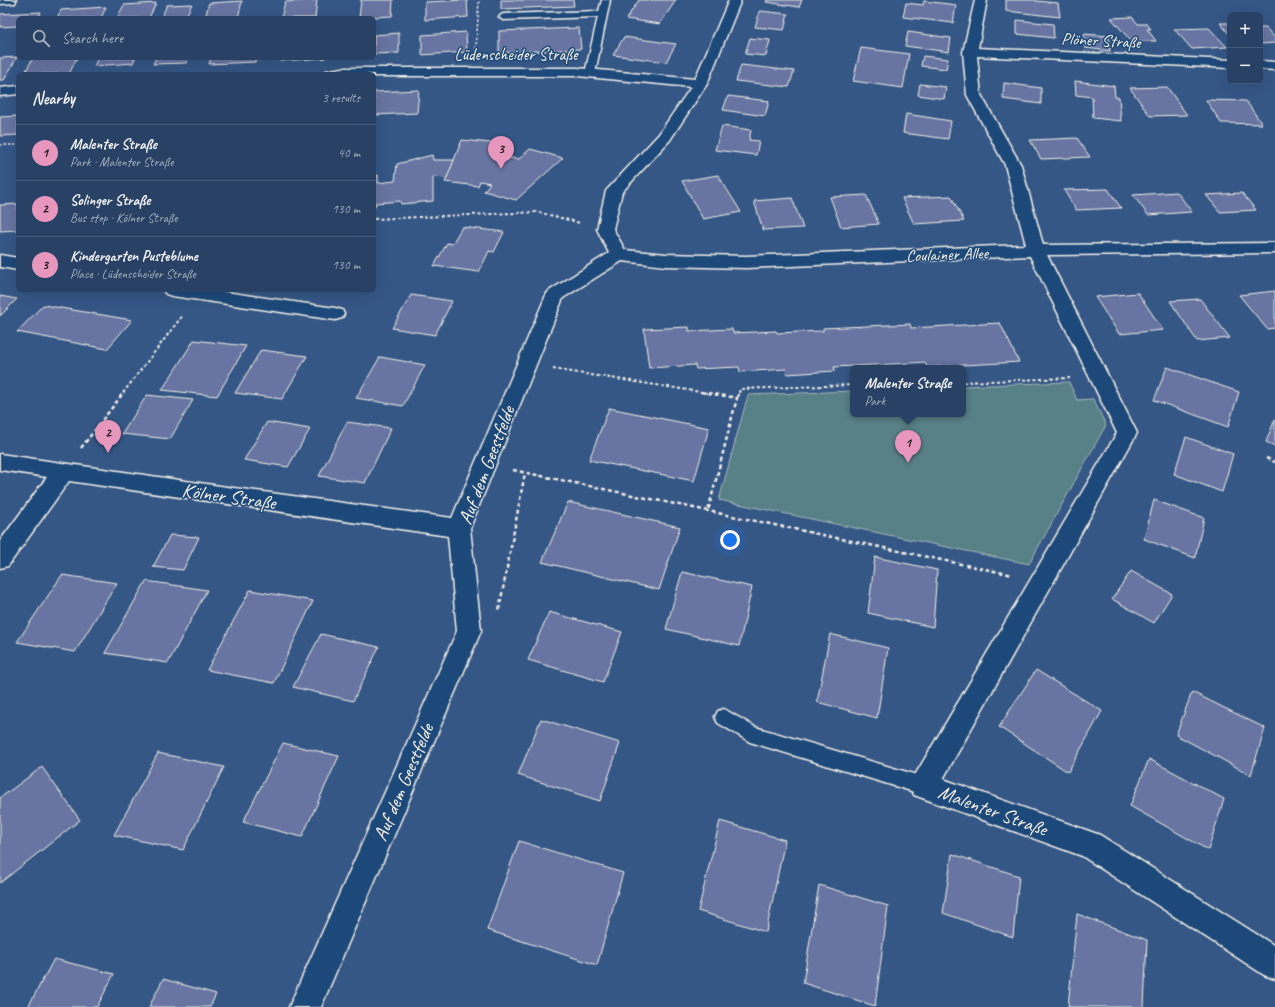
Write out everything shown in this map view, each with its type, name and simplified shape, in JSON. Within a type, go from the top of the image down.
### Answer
[{"type":"street","points":[[0,0],[10,0]]},
{"type":"street","points":[[619,255],[605,229],[614,191],[665,137],[700,84],[736,0]]},
{"type":"street","name":"Malenter Straße","points":[[981,0],[970,52],[974,94],[1013,165],[1036,250],[1127,433],[924,786],[1090,845],[1275,964]]},
{"type":"street","name":"Plöner Straße","points":[[970,52],[1227,64]]},
{"type":"street","points":[[1263,65],[1275,66]]},
{"type":"street","name":"Lüdenscheider Straße","points":[[342,72],[590,73],[700,84]]},
{"type":"street","points":[[0,92],[16,90]]},
{"type":"street","name":"Coulainer Allee","points":[[619,255],[666,260],[746,262],[1036,250],[1275,248]]},
{"type":"street","name":"Auf dem Geestfelde","points":[[305,1007],[469,631],[459,528],[526,364],[555,295],[619,255]]},
{"type":"street","points":[[0,261],[16,264]]},
{"type":"street","points":[[186,292],[334,314]]},
{"type":"street","name":"Kölner Straße","points":[[0,462],[459,528]]},
{"type":"street","points":[[0,560],[63,472]]},
{"type":"lane","points":[[590,73],[606,0]]},
{"type":"lane","points":[[503,17],[603,14]]},
{"type":"lane","points":[[724,717],[750,734],[924,786]]},
{"type":"path","points":[[475,72],[479,0]]},
{"type":"path","points":[[0,145],[16,145]]},
{"type":"path","points":[[376,219],[538,212],[605,229]]},
{"type":"path","points":[[63,472],[200,294]]},
{"type":"path","points":[[526,364],[737,398]]},
{"type":"path","points":[[966,382],[1099,378]]},
{"type":"path","points":[[708,511],[740,389],[850,385]]},
{"type":"path","points":[[1266,458],[1275,462]]},
{"type":"path","points":[[485,465],[1041,581]]},
{"type":"green space","points":[[1069,382],[1077,400],[1093,399],[1106,425],[1029,564],[719,500],[748,395],[850,391],[850,417],[966,417],[966,386]]},
{"type":"building","points":[[317,0],[315,16],[282,16],[285,2]]},
{"type":"building","points":[[361,0],[393,0],[392,16],[359,16]]},
{"type":"building","points":[[467,0],[468,17],[425,20],[425,2]]},
{"type":"building","points":[[501,0],[573,0],[574,6],[501,9]]},
{"type":"building","points":[[639,0],[676,0],[660,24],[626,19]]},
{"type":"building","points":[[767,0],[802,0],[799,7],[766,2]]},
{"type":"building","points":[[1006,0],[1036,0],[1058,3],[1060,17],[1006,11]]},
{"type":"building","points":[[242,1],[238,16],[206,16],[209,3]]},
{"type":"building","points":[[924,1],[956,5],[953,23],[903,17],[906,3],[923,5]]},
{"type":"building","points":[[156,3],[150,16],[118,16],[124,5]]},
{"type":"building","points":[[192,4],[186,16],[162,16],[167,5]]},
{"type":"building","points":[[106,7],[102,16],[58,16],[61,10]]},
{"type":"building","points":[[760,11],[788,14],[784,30],[755,27]]},
{"type":"building","points":[[41,12],[39,16],[16,16],[16,26],[0,27],[0,14]]},
{"type":"building","points":[[1132,17],[1138,24],[1147,24],[1151,29],[1147,29],[1156,41],[1131,41],[1111,18]]},
{"type":"building","points":[[1017,20],[1053,24],[1054,38],[1017,34]]},
{"type":"building","points":[[1220,23],[1227,23],[1227,31]]},
{"type":"building","points":[[579,28],[581,49],[499,53],[499,31]]},
{"type":"building","points":[[1209,28],[1227,47],[1192,49],[1174,29]]},
{"type":"building","points":[[1263,28],[1266,28],[1275,38],[1275,43],[1263,44]]},
{"type":"building","points":[[466,32],[467,52],[422,55],[422,35]]},
{"type":"building","points":[[908,32],[951,38],[949,52],[905,46]]},
{"type":"building","points":[[399,33],[399,53],[376,54],[376,35]]},
{"type":"building","points":[[1084,34],[1109,36],[1110,51],[1085,48]]},
{"type":"building","points":[[624,37],[676,44],[666,62],[613,55]]},
{"type":"building","points":[[750,38],[770,40],[766,56],[745,54]]},
{"type":"building","points":[[861,48],[909,54],[903,88],[853,81]]},
{"type":"building","points":[[923,56],[948,59],[946,69],[921,66]]},
{"type":"building","points":[[16,57],[4,80],[0,80],[0,58]]},
{"type":"building","points":[[32,60],[76,60],[70,72],[25,72]]},
{"type":"building","points":[[97,60],[134,60],[133,63],[94,66]]},
{"type":"building","points":[[155,60],[188,60],[186,63],[153,64]]},
{"type":"building","points":[[210,60],[256,60],[255,62],[209,64]]},
{"type":"building","points":[[741,65],[794,71],[789,87],[736,81]]},
{"type":"building","points":[[1075,81],[1114,86],[1115,97],[1119,97],[1121,121],[1093,118],[1092,97],[1076,95]]},
{"type":"building","points":[[1004,83],[1041,88],[1041,104],[1003,99]]},
{"type":"building","points":[[920,84],[946,87],[944,99],[918,95]]},
{"type":"building","points":[[1167,87],[1187,115],[1150,116],[1130,88]]},
{"type":"building","points":[[419,90],[417,113],[376,115],[376,92]]},
{"type":"building","points":[[728,96],[769,101],[765,116],[723,110]]},
{"type":"building","points":[[1206,100],[1246,101],[1262,124],[1221,123]]},
{"type":"building","points":[[906,114],[951,121],[948,139],[903,133]]},
{"type":"building","points":[[16,116],[16,135],[0,136],[0,117]]},
{"type":"building","points":[[722,126],[751,130],[749,140],[759,141],[756,155],[715,150]]},
{"type":"building","points":[[1077,138],[1090,157],[1041,159],[1030,140]]},
{"type":"building","points":[[462,140],[499,144],[493,155],[519,159],[530,149],[563,158],[516,200],[484,191],[490,183],[480,181],[478,186],[445,182]]},
{"type":"building","points":[[432,155],[433,160],[454,160],[447,178],[433,177],[433,201],[401,204],[400,201],[376,203],[376,176],[378,175],[378,183],[395,181],[397,164]]},
{"type":"building","points":[[718,175],[741,212],[703,219],[682,181]]},
{"type":"building","points":[[1108,189],[1121,208],[1076,210],[1064,190]]},
{"type":"building","points":[[1177,192],[1192,212],[1148,215],[1133,195]]},
{"type":"building","points":[[1242,193],[1256,210],[1220,212],[1206,195]]},
{"type":"building","points":[[866,195],[879,224],[841,227],[830,197]]},
{"type":"building","points":[[951,196],[964,221],[914,224],[902,198]]},
{"type":"building","points":[[792,198],[803,228],[763,230],[754,201]]},
{"type":"building","points":[[16,204],[16,230],[0,231],[0,205]]},
{"type":"building","points":[[462,227],[504,232],[494,252],[489,251],[479,272],[434,266],[447,243],[452,244]]},
{"type":"building","points":[[1275,291],[1275,328],[1267,329],[1239,295]]},
{"type":"building","points":[[1138,293],[1163,330],[1119,334],[1095,297]]},
{"type":"building","points":[[411,295],[452,301],[435,335],[392,328]]},
{"type":"building","points":[[0,296],[17,299],[0,316]]},
{"type":"building","points":[[1200,299],[1230,338],[1197,341],[1170,301]]},
{"type":"building","points":[[43,305],[132,320],[107,349],[17,332]]},
{"type":"building","points":[[1000,323],[1019,362],[964,365],[926,365],[925,362],[850,365],[834,367],[835,371],[787,374],[786,369],[740,372],[739,367],[696,369],[695,365],[649,368],[644,329],[689,327],[689,331],[732,329],[733,333],[776,331],[777,333],[823,331],[823,328],[910,324],[911,328]]},
{"type":"building","points":[[194,340],[246,346],[217,396],[162,390]]},
{"type":"building","points":[[261,350],[307,356],[282,399],[235,393]]},
{"type":"building","points":[[380,357],[425,365],[403,406],[356,398]]},
{"type":"building","points":[[1167,367],[1239,392],[1228,427],[1154,400]]},
{"type":"building","points":[[147,395],[193,400],[170,439],[122,434]]},
{"type":"building","points":[[609,408],[709,428],[694,481],[589,460]]},
{"type":"building","points":[[1275,419],[1275,446],[1266,442]]},
{"type":"building","points":[[267,422],[310,429],[288,467],[244,460]]},
{"type":"building","points":[[347,422],[391,428],[365,483],[319,476]]},
{"type":"building","points":[[1186,437],[1233,454],[1222,492],[1174,474]]},
{"type":"building","points":[[1154,500],[1204,518],[1195,558],[1144,539]]},
{"type":"building","points":[[568,502],[680,527],[659,590],[542,562]]},
{"type":"building","points":[[170,535],[199,537],[183,570],[153,567]]},
{"type":"building","points":[[875,557],[937,570],[933,627],[868,613]]},
{"type":"building","points":[[1131,571],[1172,594],[1154,623],[1112,599]]},
{"type":"building","points":[[682,572],[752,587],[739,646],[666,629]]},
{"type":"building","points":[[62,575],[117,583],[75,652],[17,642]]},
{"type":"building","points":[[146,581],[207,590],[168,663],[105,653]]},
{"type":"building","points":[[250,590],[313,601],[274,683],[207,670]]},
{"type":"building","points":[[549,612],[622,632],[603,682],[528,660]]},
{"type":"building","points":[[321,634],[379,647],[353,701],[293,687]]},
{"type":"building","points":[[830,634],[888,648],[877,718],[817,702]]},
{"type":"building","points":[[1036,670],[1102,711],[1068,772],[999,727]]},
{"type":"building","points":[[1192,692],[1265,728],[1251,775],[1176,735]]},
{"type":"building","points":[[541,719],[620,743],[600,801],[518,775]]},
{"type":"building","points":[[283,743],[339,756],[302,837],[243,822]]},
{"type":"building","points":[[158,753],[224,767],[183,850],[114,835]]},
{"type":"building","points":[[1149,759],[1224,799],[1208,850],[1130,806]]},
{"type":"building","points":[[42,767],[80,820],[0,883],[0,798]]},
{"type":"building","points":[[720,821],[785,840],[766,932],[698,911]]},
{"type":"building","points":[[519,841],[623,873],[597,965],[487,930]]},
{"type":"building","points":[[952,854],[1019,876],[1013,937],[943,913]]},
{"type":"building","points":[[819,885],[888,906],[875,1006],[803,983]]},
{"type":"building","points":[[1077,914],[1147,940],[1144,1007],[1068,1007]]},
{"type":"building","points":[[54,959],[114,974],[97,1007],[28,1007]]},
{"type":"building","points":[[163,979],[216,994],[210,1007],[149,1007]]},
{"type":"place","name":"Kindergarten Pusteblume","points":[[501,169]]},
{"type":"place","name":"Solinger Straße","points":[[108,453]]},
{"type":"place","name":"Malenter Straße","points":[[908,463]]}]
